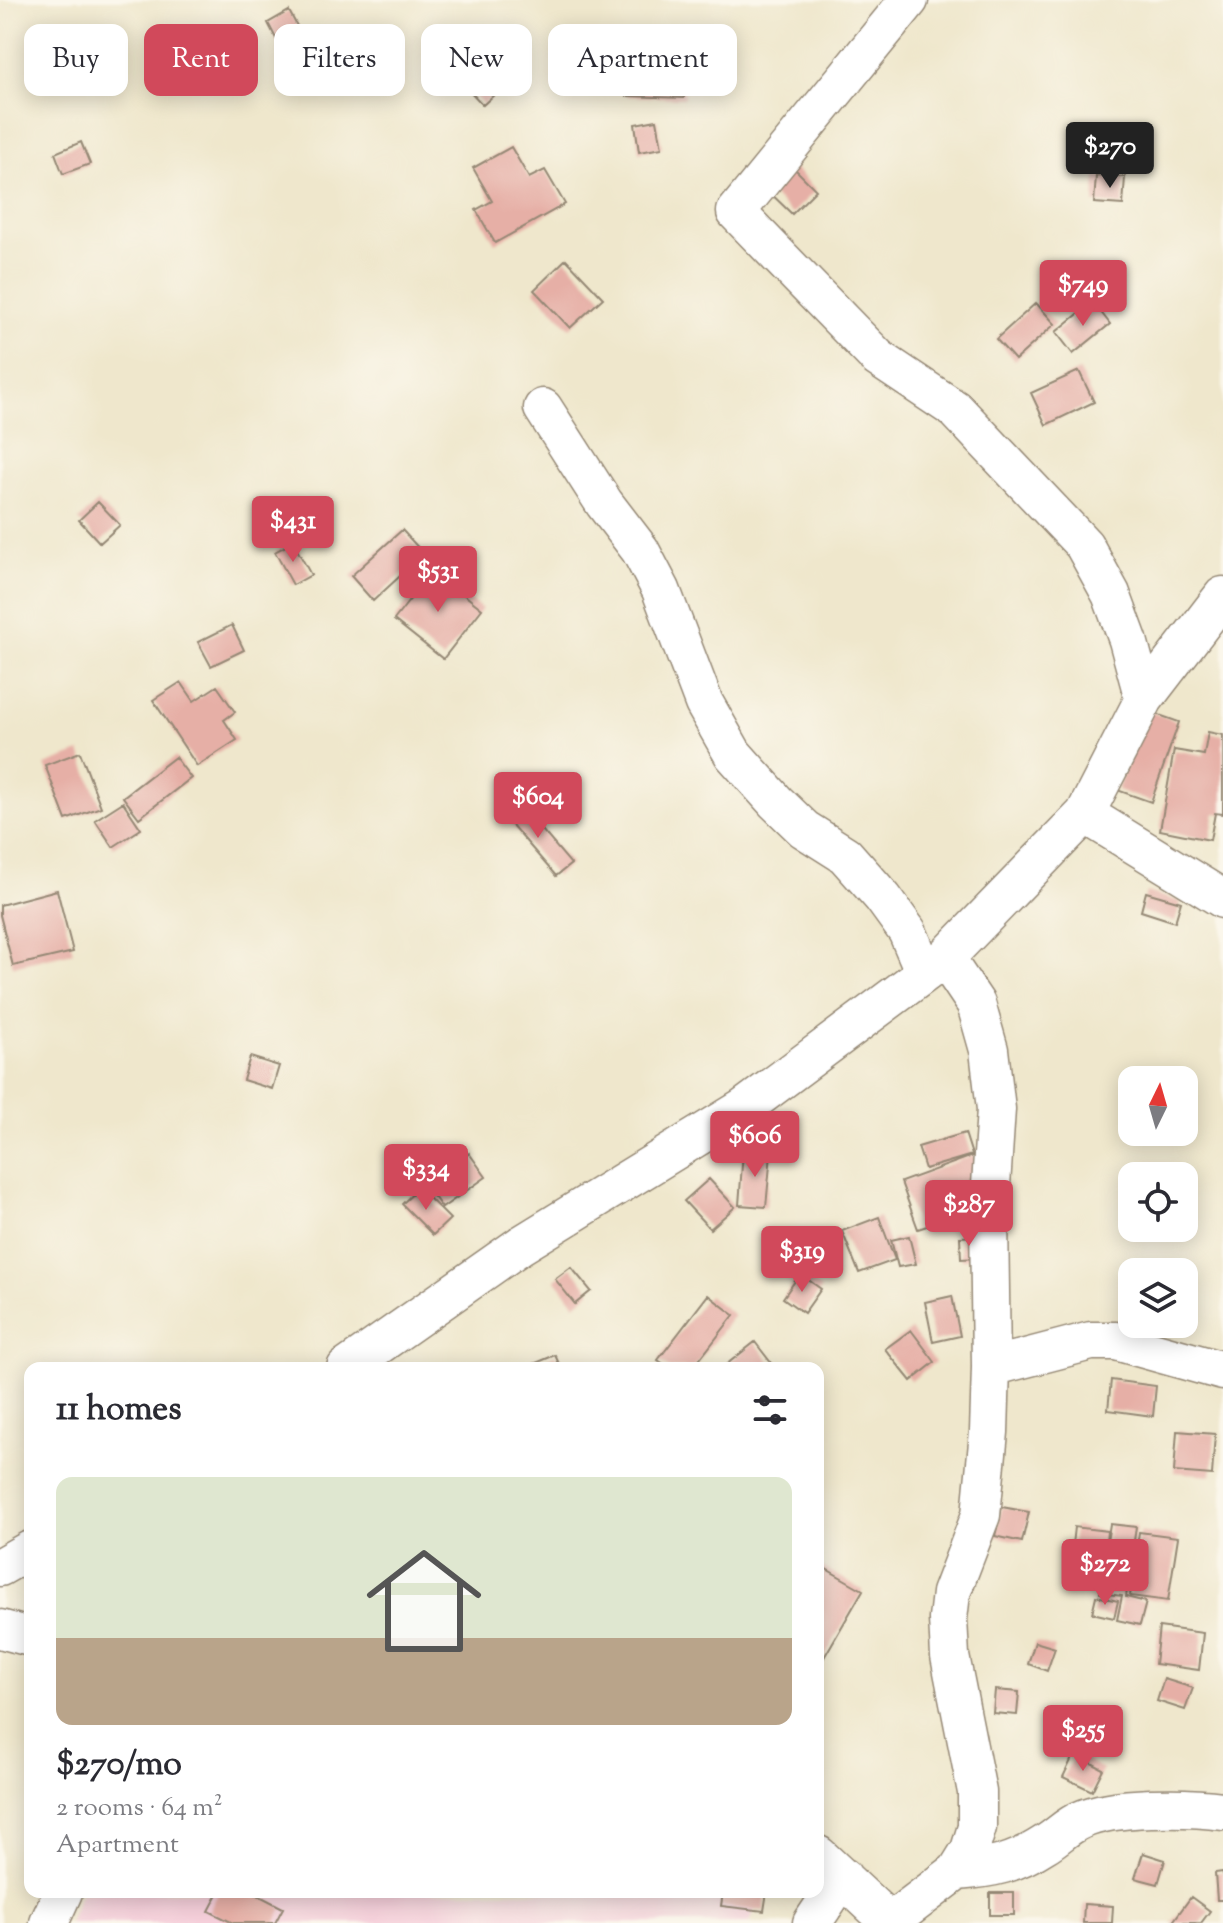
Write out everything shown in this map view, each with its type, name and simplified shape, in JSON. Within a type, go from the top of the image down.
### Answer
[{"type":"street","points":[[909,0],[736,212],[878,358],[956,410],[1084,545],[1111,594],[1144,699]]},
{"type":"street","points":[[543,408],[604,503],[640,550],[661,590],[704,703],[733,754],[804,829],[845,855],[935,965],[976,1004],[989,1050],[996,1109],[989,1216],[989,1432],[981,1515],[951,1593],[948,1619],[950,1656],[977,1792],[977,1827],[970,1850],[957,1871],[890,1922],[830,1866]]},
{"type":"street","points":[[355,1362],[521,1245],[744,1108],[935,965],[1085,814],[1144,699],[1223,596]]},
{"type":"street","points":[[1085,814],[1223,899]]},
{"type":"street","points":[[991,1367],[1091,1341],[1116,1341],[1223,1371]]},
{"type":"street","points":[[0,1567],[24,1553]]},
{"type":"street","points":[[0,1629],[24,1635]]},
{"type":"street","points":[[957,1871],[1014,1863],[1079,1820],[1100,1813],[1190,1806],[1223,1811]]},
{"type":"street","points":[[49,1923],[60,1898]]},
{"type":"street","points":[[812,1923],[820,1898]]},
{"type":"shaded area","points":[[79,1898],[760,1898],[750,1923],[69,1923]]},
{"type":"building","points":[[289,11],[296,24],[274,24],[274,35],[268,23]]},
{"type":"building","points":[[474,96],[493,96],[483,105]]},
{"type":"building","points":[[627,96],[684,96],[684,98]]},
{"type":"building","points":[[657,120],[662,148],[639,152],[635,124]]},
{"type":"building","points":[[81,142],[90,164],[63,174],[55,153]]},
{"type":"building","points":[[511,147],[529,178],[545,170],[565,204],[495,243],[476,210],[492,201],[473,168]]},
{"type":"building","points":[[788,162],[816,190],[792,214],[764,187]]},
{"type":"building","points":[[1096,176],[1125,177],[1123,205],[1094,203]]},
{"type":"building","points":[[566,259],[603,298],[570,328],[534,290]]},
{"type":"building","points":[[1093,302],[1110,324],[1073,354],[1056,332]]},
{"type":"building","points":[[1036,303],[1055,324],[1015,360],[996,339]]},
{"type":"building","points":[[1079,371],[1094,402],[1046,425],[1031,393]]},
{"type":"building","points":[[98,502],[120,525],[100,543],[79,520]]},
{"type":"building","points":[[402,530],[424,554],[373,601],[351,576]]},
{"type":"building","points":[[293,542],[311,575],[293,585],[275,552]]},
{"type":"building","points":[[433,570],[482,609],[443,659],[394,620]]},
{"type":"building","points":[[232,625],[244,650],[211,666],[198,642]]},
{"type":"building","points":[[181,682],[194,701],[217,686],[235,712],[224,720],[237,740],[197,766],[153,700]]},
{"type":"building","points":[[1145,710],[1179,722],[1151,802],[1117,790]]},
{"type":"building","points":[[1208,732],[1223,735],[1223,814],[1215,813],[1210,840],[1160,830],[1174,750],[1204,755]]},
{"type":"building","points":[[80,752],[101,807],[66,820],[45,765]]},
{"type":"building","points":[[175,757],[191,778],[139,818],[123,797]]},
{"type":"building","points":[[123,802],[141,829],[113,847],[95,820]]},
{"type":"building","points":[[520,804],[571,864],[556,876],[505,817]]},
{"type":"building","points":[[57,890],[73,952],[13,966],[0,905]]},
{"type":"building","points":[[1146,892],[1181,902],[1175,922],[1141,911]]},
{"type":"building","points":[[250,1057],[279,1066],[272,1089],[243,1080]]},
{"type":"building","points":[[965,1133],[972,1155],[925,1169],[918,1147]]},
{"type":"building","points":[[743,1151],[771,1154],[766,1207],[739,1205]]},
{"type":"building","points":[[469,1153],[486,1177],[442,1208],[425,1184]]},
{"type":"building","points":[[975,1155],[983,1179],[934,1197],[942,1221],[918,1229],[901,1182]]},
{"type":"building","points":[[709,1179],[735,1207],[710,1229],[684,1201]]},
{"type":"building","points":[[419,1188],[450,1219],[433,1235],[402,1204]]},
{"type":"building","points":[[879,1217],[895,1260],[859,1273],[842,1231]]},
{"type":"building","points":[[909,1236],[916,1264],[898,1267],[891,1240]]},
{"type":"building","points":[[977,1236],[979,1258],[961,1259],[960,1237]]},
{"type":"building","points":[[571,1267],[591,1291],[575,1304],[555,1279]]},
{"type":"building","points":[[800,1274],[821,1289],[804,1313],[783,1298]]},
{"type":"building","points":[[708,1295],[734,1315],[698,1362],[658,1360]]},
{"type":"building","points":[[952,1296],[960,1336],[933,1342],[925,1302]]},
{"type":"building","points":[[911,1330],[935,1362],[911,1381],[885,1349]]},
{"type":"building","points":[[755,1342],[770,1362],[730,1362]]},
{"type":"building","points":[[555,1355],[558,1362],[538,1362]]},
{"type":"building","points":[[1111,1380],[1156,1386],[1153,1416],[1108,1410]]},
{"type":"building","points":[[1177,1431],[1215,1434],[1212,1475],[1174,1472]]},
{"type":"building","points":[[1002,1507],[1029,1512],[1022,1542],[995,1536]]},
{"type":"building","points":[[1110,1524],[1136,1527],[1126,1597],[1146,1602],[1140,1625],[1117,1620],[1122,1596],[1100,1593],[1103,1567],[1070,1563],[1074,1527],[1107,1531],[1105,1553]]},
{"type":"building","points":[[1139,1532],[1178,1537],[1168,1601],[1130,1596]]},
{"type":"building","points":[[824,1568],[863,1590],[824,1658]]},
{"type":"building","points":[[1096,1596],[1118,1601],[1114,1618],[1092,1613]]},
{"type":"building","points":[[1159,1627],[1203,1633],[1199,1670],[1155,1664]]},
{"type":"building","points":[[1035,1642],[1055,1648],[1047,1671],[1028,1664]]},
{"type":"building","points":[[1164,1679],[1193,1688],[1185,1710],[1157,1701]]},
{"type":"building","points":[[995,1690],[1019,1692],[1017,1715],[993,1713]]},
{"type":"building","points":[[1074,1754],[1103,1769],[1092,1791],[1063,1777]]},
{"type":"building","points":[[1143,1853],[1165,1860],[1158,1884],[1135,1878]]},
{"type":"building","points":[[1223,1872],[1223,1900],[1217,1900],[1215,1873]]},
{"type":"building","points":[[990,1893],[1014,1893],[1014,1915],[990,1915]]},
{"type":"building","points":[[1191,1897],[1210,1911],[1201,1923],[1172,1923]]},
{"type":"building","points":[[216,1898],[264,1898],[283,1908],[275,1923],[233,1923],[209,1911]]},
{"type":"building","points":[[722,1898],[766,1898],[764,1911],[721,1906]]},
{"type":"building","points":[[1084,1904],[1113,1906],[1112,1923],[1083,1923]]}]
